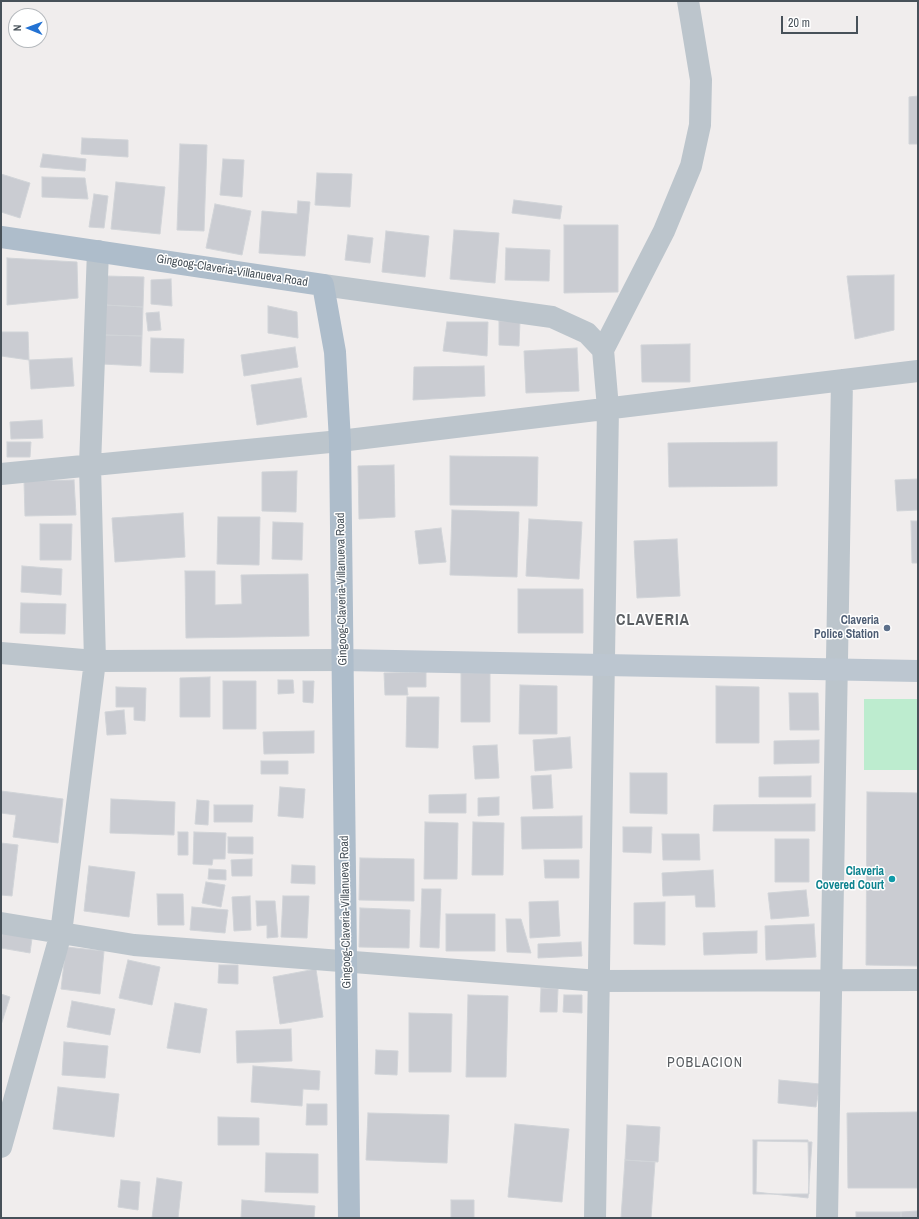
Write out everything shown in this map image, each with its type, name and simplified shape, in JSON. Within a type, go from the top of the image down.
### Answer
[{"type":"main road","name":"Gingoog-Claveria-Villanueva Road","points":[[1,237],[322,286],[335,352],[340,441],[349,1218]]},
{"type":"street","points":[[595,1218],[608,408],[603,350],[664,231],[691,166],[700,125],[701,80],[688,1]]},
{"type":"street","points":[[1,1147],[62,933],[95,661],[90,465],[98,251]]},
{"type":"street","points":[[322,286],[552,316],[587,333],[603,350]]},
{"type":"street","points":[[1,474],[340,441],[918,371]]},
{"type":"street","points":[[827,1218],[842,380]]},
{"type":"street","points":[[1,653],[95,661],[343,660],[918,670]]},
{"type":"street","points":[[1,923],[134,945],[599,981],[918,980]]},
{"type":"green space","points":[[864,699],[918,699],[918,770],[864,770]]},
{"type":"building","points":[[918,96],[918,144],[909,144],[909,97]]},
{"type":"building","points":[[82,138],[128,140],[128,157],[81,154]]},
{"type":"building","points":[[180,144],[207,145],[204,231],[177,230]]},
{"type":"building","points":[[43,154],[86,159],[85,171],[40,167]]},
{"type":"building","points":[[223,159],[244,160],[242,197],[220,195]]},
{"type":"building","points":[[317,173],[352,174],[350,207],[315,205]]},
{"type":"building","points":[[1,174],[30,183],[20,218],[1,212]]},
{"type":"building","points":[[42,177],[85,178],[88,199],[42,197]]},
{"type":"building","points":[[116,182],[165,187],[160,234],[111,229]]},
{"type":"building","points":[[94,194],[108,196],[104,228],[89,227]]},
{"type":"building","points":[[514,200],[562,206],[560,219],[512,213]]},
{"type":"building","points":[[298,201],[310,202],[305,256],[259,253],[262,211],[297,214]]},
{"type":"building","points":[[215,204],[251,211],[242,255],[206,248]]},
{"type":"building","points":[[564,225],[618,225],[618,292],[564,293]]},
{"type":"building","points":[[454,230],[499,233],[495,283],[450,279]]},
{"type":"building","points":[[386,231],[429,236],[425,277],[382,272]]},
{"type":"building","points":[[348,235],[373,238],[370,263],[345,260]]},
{"type":"building","points":[[506,248],[550,250],[549,281],[505,280]]},
{"type":"building","points":[[7,258],[77,262],[78,298],[7,305]]},
{"type":"building","points":[[894,275],[894,330],[855,339],[847,276]]},
{"type":"building","points":[[106,276],[144,277],[143,307],[105,305]]},
{"type":"building","points":[[171,279],[172,306],[151,304],[151,280]]},
{"type":"building","points":[[105,305],[143,307],[142,336],[104,335]]},
{"type":"building","points":[[268,306],[297,312],[298,338],[268,333]]},
{"type":"building","points":[[159,312],[161,330],[148,331],[146,313]]},
{"type":"building","points":[[499,321],[520,321],[519,346],[499,345]]},
{"type":"building","points":[[447,322],[488,322],[487,356],[443,351]]},
{"type":"building","points":[[1,332],[28,332],[29,360],[1,356]]},
{"type":"building","points":[[104,335],[142,336],[141,366],[102,364]]},
{"type":"building","points":[[151,338],[184,339],[183,373],[150,372]]},
{"type":"building","points":[[690,344],[690,382],[642,382],[641,345]]},
{"type":"building","points":[[295,347],[298,367],[244,376],[241,355]]},
{"type":"building","points":[[577,348],[579,391],[526,393],[524,351]]},
{"type":"building","points":[[72,358],[74,386],[31,389],[29,360]]},
{"type":"building","points":[[484,366],[485,396],[413,400],[414,367]]},
{"type":"building","points":[[301,378],[307,417],[257,425],[251,385]]},
{"type":"building","points":[[42,420],[43,438],[11,439],[10,422]]},
{"type":"building","points":[[7,442],[31,442],[30,457],[7,457]]},
{"type":"building","points":[[777,442],[777,486],[669,487],[668,443]]},
{"type":"building","points":[[450,456],[538,457],[537,506],[450,505]]},
{"type":"building","points":[[394,465],[395,517],[359,519],[358,466]]},
{"type":"building","points":[[297,471],[296,512],[262,511],[262,472]]},
{"type":"building","points":[[918,479],[918,510],[897,511],[895,480]]},
{"type":"building","points":[[74,480],[76,515],[25,516],[24,481]]},
{"type":"building","points":[[452,510],[519,512],[517,577],[450,575]]},
{"type":"building","points":[[183,513],[185,557],[115,562],[112,518]]},
{"type":"building","points":[[218,517],[260,517],[259,565],[217,564]]},
{"type":"building","points":[[529,519],[582,522],[579,579],[526,576]]},
{"type":"building","points":[[911,521],[918,521],[918,563],[912,563]]},
{"type":"building","points":[[273,522],[303,523],[302,560],[272,559]]},
{"type":"building","points":[[40,524],[72,524],[71,560],[40,560]]},
{"type":"building","points":[[441,528],[446,562],[419,564],[415,531]]},
{"type":"building","points":[[677,539],[680,596],[637,598],[634,541]]},
{"type":"building","points":[[22,566],[62,569],[61,595],[21,592]]},
{"type":"building","points":[[185,571],[215,571],[215,605],[242,604],[241,575],[308,574],[309,636],[186,638]]},
{"type":"building","points":[[518,589],[583,589],[583,633],[518,633]]},
{"type":"building","points":[[21,603],[66,604],[65,634],[20,633]]},
{"type":"building","points":[[426,672],[426,687],[407,687],[408,695],[385,695],[384,673]]},
{"type":"building","points":[[461,673],[490,673],[490,722],[461,722]]},
{"type":"building","points":[[210,677],[210,717],[180,717],[180,678]]},
{"type":"building","points":[[278,680],[293,680],[294,693],[278,694]]},
{"type":"building","points":[[223,681],[256,681],[256,729],[223,729]]},
{"type":"building","points":[[303,681],[314,681],[313,703],[303,702]]},
{"type":"building","points":[[520,685],[557,686],[557,734],[519,734]]},
{"type":"building","points":[[716,686],[759,687],[759,743],[716,743]]},
{"type":"building","points":[[116,687],[146,688],[145,721],[134,720],[134,707],[116,707]]},
{"type":"building","points":[[789,693],[818,693],[819,730],[790,730]]},
{"type":"building","points":[[407,697],[439,697],[438,748],[406,747]]},
{"type":"building","points":[[124,710],[126,734],[107,735],[105,712]]},
{"type":"building","points":[[314,731],[314,753],[264,754],[263,732]]},
{"type":"building","points":[[570,737],[572,768],[535,771],[533,740]]},
{"type":"building","points":[[819,740],[819,763],[774,764],[774,741]]},
{"type":"building","points":[[497,745],[499,778],[475,779],[473,746]]},
{"type":"building","points":[[261,761],[288,761],[288,774],[261,774]]},
{"type":"building","points":[[630,773],[667,773],[667,814],[630,813]]},
{"type":"building","points":[[551,775],[553,808],[533,809],[531,776]]},
{"type":"building","points":[[811,776],[811,797],[759,797],[759,777]]},
{"type":"building","points":[[280,787],[305,789],[303,818],[278,816]]},
{"type":"building","points":[[1,791],[63,799],[58,843],[13,837],[16,815],[1,813]]},
{"type":"building","name":"Claveria Covered Court","points":[[867,792],[918,793],[918,966],[866,965]]},
{"type":"building","points":[[466,794],[466,813],[429,813],[429,795]]},
{"type":"building","points":[[499,797],[499,815],[478,816],[478,798]]},
{"type":"building","points":[[111,799],[175,802],[174,835],[110,833]]},
{"type":"building","points":[[197,800],[209,801],[208,825],[195,824]]},
{"type":"building","points":[[815,804],[815,831],[713,831],[714,805]]},
{"type":"building","points":[[214,805],[253,805],[252,822],[214,822]]},
{"type":"building","points":[[582,816],[582,848],[522,849],[521,817]]},
{"type":"building","points":[[425,822],[458,823],[457,879],[424,879]]},
{"type":"building","points":[[473,822],[504,823],[503,875],[472,875]]},
{"type":"building","points":[[623,827],[652,827],[651,853],[623,852]]},
{"type":"building","points":[[178,832],[188,832],[188,855],[178,855]]},
{"type":"building","points":[[194,832],[226,833],[225,859],[213,859],[212,865],[193,864]]},
{"type":"building","points":[[662,834],[699,834],[700,860],[663,860]]},
{"type":"building","points":[[228,837],[253,837],[253,854],[228,853]]},
{"type":"building","points":[[775,839],[809,839],[809,882],[775,882]]},
{"type":"building","points":[[1,843],[18,845],[12,896],[1,895]]},
{"type":"building","points":[[360,858],[414,859],[414,901],[359,900]]},
{"type":"building","points":[[252,859],[252,876],[232,876],[231,860]]},
{"type":"building","points":[[544,860],[579,860],[579,878],[545,878]]},
{"type":"building","points":[[292,865],[315,866],[315,884],[291,883]]},
{"type":"building","points":[[89,866],[135,872],[129,917],[84,911]]},
{"type":"building","points":[[209,869],[226,870],[226,880],[208,879]]},
{"type":"building","points":[[713,870],[715,907],[696,907],[695,895],[663,896],[662,873]]},
{"type":"building","points":[[206,882],[225,885],[221,907],[202,903]]},
{"type":"building","points":[[422,889],[441,889],[439,948],[420,947]]},
{"type":"building","points":[[806,890],[809,916],[771,919],[768,893]]},
{"type":"building","points":[[157,894],[183,894],[184,925],[158,925]]},
{"type":"building","points":[[250,896],[251,930],[234,931],[232,897]]},
{"type":"building","points":[[283,896],[309,896],[307,938],[281,937]]},
{"type":"building","points":[[256,901],[275,901],[278,937],[267,938],[267,925],[257,926]]},
{"type":"building","points":[[558,901],[560,936],[530,938],[529,902]]},
{"type":"building","points":[[665,902],[665,945],[634,944],[634,903]]},
{"type":"building","points":[[192,907],[228,910],[225,933],[190,930]]},
{"type":"building","points":[[360,908],[410,910],[409,948],[359,947]]},
{"type":"building","points":[[446,914],[495,914],[495,951],[446,951]]},
{"type":"building","points":[[506,919],[521,919],[531,953],[507,952]]},
{"type":"building","points":[[814,924],[816,957],[766,960],[765,926]]},
{"type":"building","points":[[3,926],[33,931],[30,953],[1,948]]},
{"type":"building","points":[[757,931],[757,953],[704,955],[703,933]]},
{"type":"building","points":[[581,942],[582,956],[538,958],[538,944]]},
{"type":"building","points":[[66,947],[104,951],[100,994],[61,989]]},
{"type":"building","points":[[128,960],[160,967],[152,1005],[119,998]]},
{"type":"building","points":[[219,965],[238,965],[238,984],[218,983]]},
{"type":"building","points":[[316,969],[323,1017],[280,1024],[273,977]]},
{"type":"building","points":[[541,988],[558,989],[557,1012],[540,1012]]},
{"type":"building","points":[[1,994],[10,997],[1,1025]]},
{"type":"building","points":[[468,995],[508,996],[506,1077],[466,1077]]},
{"type":"building","points":[[564,995],[582,995],[582,1013],[563,1012]]},
{"type":"building","points":[[72,1001],[115,1009],[110,1035],[67,1027]]},
{"type":"building","points":[[175,1003],[207,1009],[200,1053],[167,1048]]},
{"type":"building","points":[[409,1013],[452,1014],[451,1072],[409,1072]]},
{"type":"building","points":[[291,1029],[292,1061],[237,1063],[236,1031]]},
{"type":"building","points":[[64,1042],[108,1046],[105,1078],[62,1075]]},
{"type":"building","points":[[376,1050],[398,1051],[397,1075],[375,1074]]},
{"type":"building","points":[[253,1066],[320,1071],[319,1090],[303,1089],[302,1106],[251,1102]]},
{"type":"building","points":[[779,1080],[820,1084],[816,1107],[778,1103]]},
{"type":"building","points":[[58,1087],[119,1094],[114,1137],[53,1129]]},
{"type":"building","points":[[307,1104],[327,1104],[327,1125],[306,1125]]},
{"type":"building","points":[[918,1112],[918,1188],[848,1188],[847,1113]]},
{"type":"building","points":[[368,1113],[449,1115],[447,1163],[366,1160]]},
{"type":"building","points":[[218,1117],[259,1118],[259,1145],[218,1145]]},
{"type":"building","points":[[515,1124],[569,1129],[562,1202],[508,1197]]},
{"type":"building","points":[[627,1125],[660,1127],[658,1162],[625,1160]]},
{"type":"building","points":[[753,1140],[808,1140],[809,1194],[753,1194]]},
{"type":"building","points":[[757,1141],[812,1142],[808,1198],[756,1192]]},
{"type":"building","points":[[266,1153],[318,1154],[318,1193],[265,1192]]},
{"type":"building","points":[[625,1160],[655,1162],[651,1218],[621,1218]]},
{"type":"building","points":[[157,1178],[182,1182],[178,1218],[152,1218]]},
{"type":"building","points":[[121,1180],[140,1182],[138,1210],[118,1207]]},
{"type":"building","points":[[242,1200],[315,1206],[314,1218],[241,1218]]},
{"type":"building","points":[[451,1200],[474,1200],[474,1218],[451,1218]]},
{"type":"building","points":[[918,1211],[918,1218],[901,1218],[901,1212]]},
{"type":"building","points":[[856,1212],[901,1212],[901,1218],[856,1218]]},
{"type":"place","name":"Claveria Police Station","points":[[887,628]]},
{"type":"place","name":"Claveria Covered Court","points":[[892,879]]},
{"type":"district","name":"CLAVERIA","points":[[653,621]]},
{"type":"district","name":"POBLACION","points":[[705,1063]]}]
